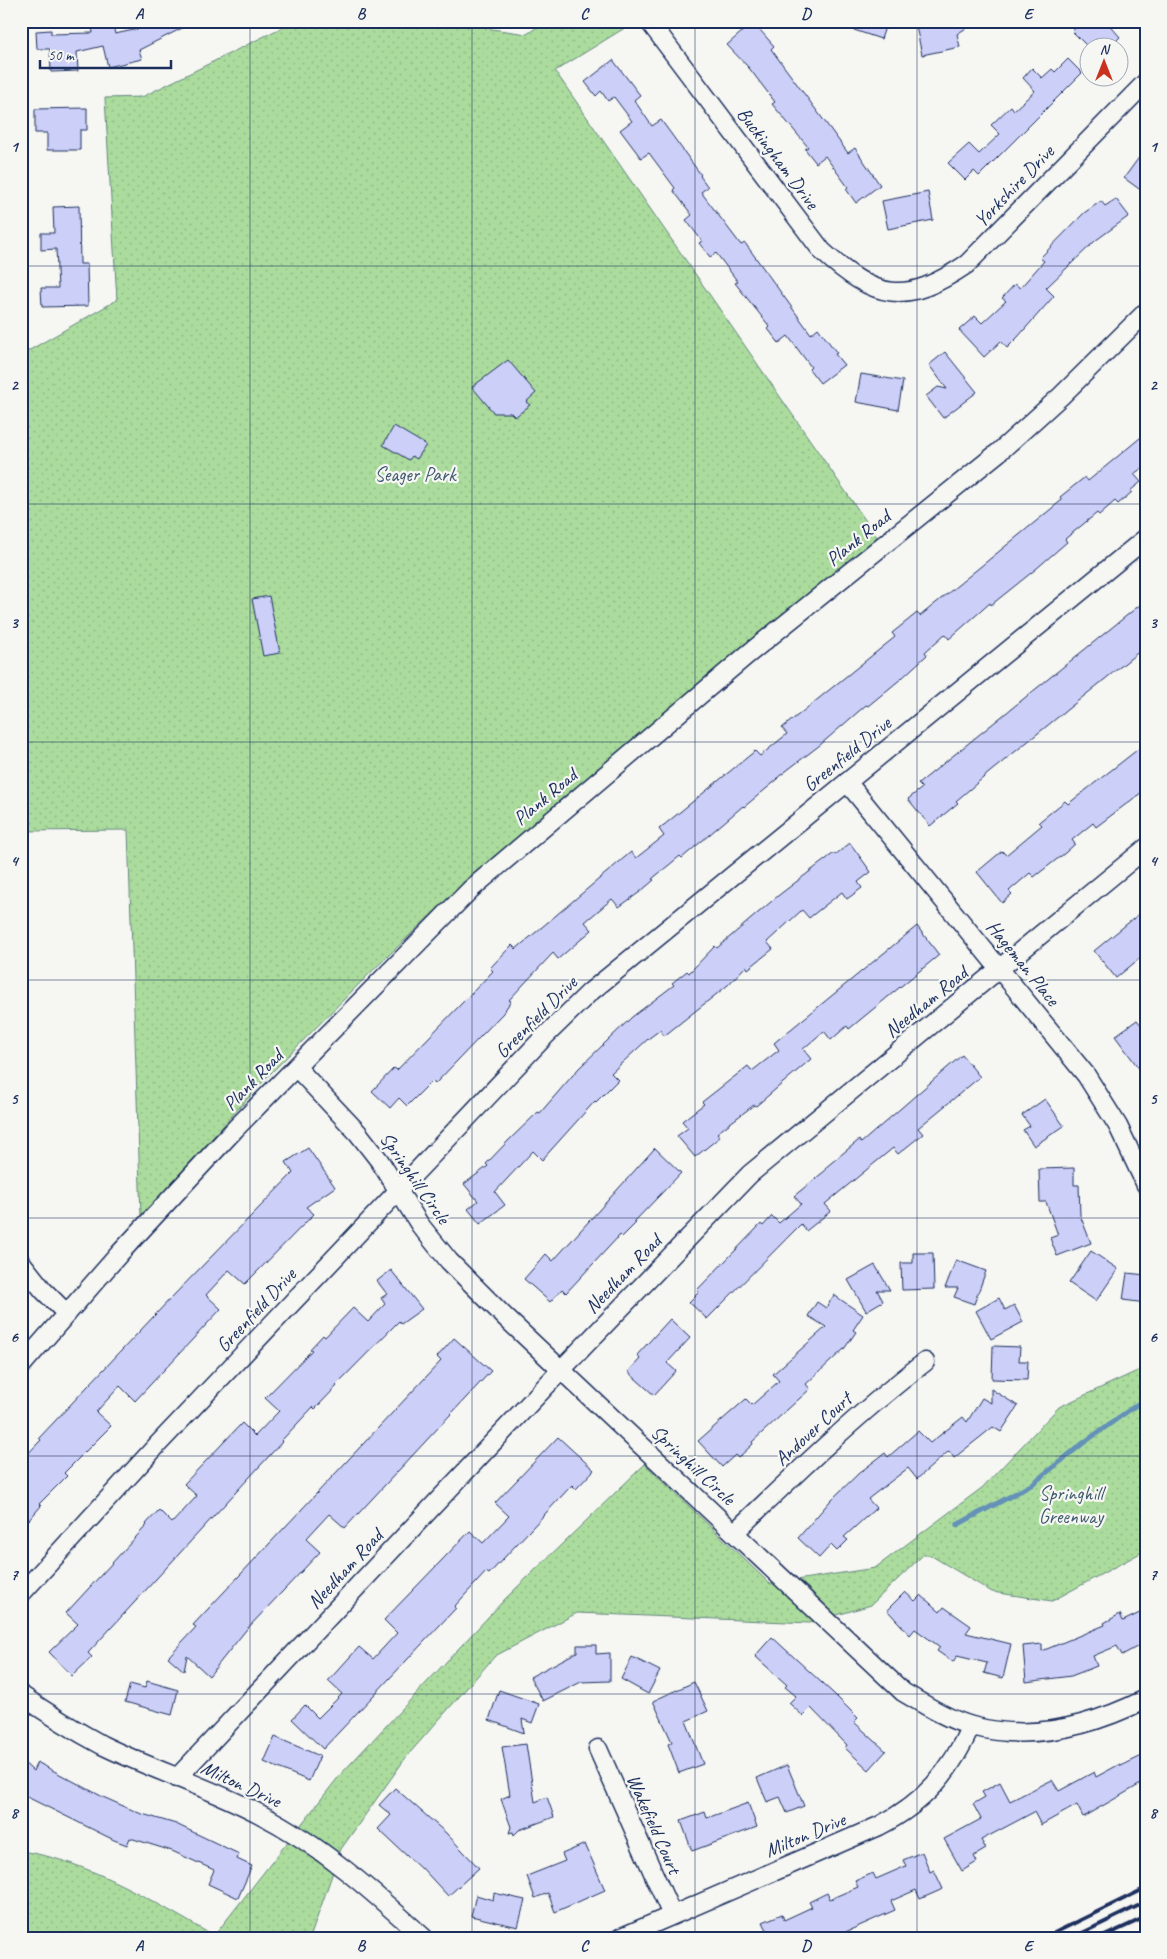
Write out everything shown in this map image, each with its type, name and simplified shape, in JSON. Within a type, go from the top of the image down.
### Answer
[{"type":"street","name":"Buckingham Drive","points":[[649,21],[822,251],[856,280],[868,286],[896,292]]},
{"type":"street","name":"Yorkshire Drive","points":[[896,292],[922,288],[949,276],[967,264],[1146,82]]},
{"type":"street","name":"Plank Road","points":[[21,1366],[176,1192],[296,1067],[499,863],[747,656],[999,452],[1055,402],[1146,312]]},
{"type":"street","name":"Greenfield Drive","points":[[21,1594],[160,1442],[398,1190],[545,1036],[589,993],[1146,538]]},
{"type":"street","name":"Hageman Place","points":[[847,782],[1086,1075],[1118,1126],[1146,1185]]},
{"type":"street","name":"Needham Road","points":[[177,1778],[561,1370],[750,1174],[1146,848]]},
{"type":"street","name":"Springhill Circle","points":[[296,1067],[358,1133],[379,1160],[420,1225],[449,1261],[561,1370],[888,1680],[919,1701],[971,1726],[1017,1732],[1067,1728],[1092,1722],[1146,1699]]},
{"type":"street","points":[[21,1262],[43,1290],[67,1314]]},
{"type":"street","name":"Andover Court","points":[[734,1533],[827,1444],[879,1398],[925,1362]]},
{"type":"street","name":"Milton Drive","points":[[21,1695],[101,1744],[177,1778],[219,1794],[291,1831],[360,1881],[424,1938]]},
{"type":"street","name":"Milton Drive","points":[[620,1938],[879,1826],[905,1812],[938,1783],[953,1762],[971,1726]]},
{"type":"street","name":"Wakefield Court","points":[[598,1749],[672,1915]]},
{"type":"green space","name":"Seager Park","points":[[295,21],[481,21],[485,28],[527,34],[546,21],[636,21],[555,71],[877,537],[566,795],[453,894],[367,976],[268,1076],[141,1217],[128,830],[21,831],[21,355],[117,300],[105,98],[142,97]]},
{"type":"green space","name":"Springhill Greenway","points":[[1146,1367],[1146,1550],[1052,1601],[992,1592],[930,1555],[923,1555],[871,1605],[810,1623],[577,1613],[495,1656],[407,1756],[341,1849],[310,1938],[21,1938],[21,1851],[47,1856],[97,1873],[121,1884],[214,1936],[340,1775],[506,1598],[645,1464],[770,1584],[875,1568],[983,1487],[1059,1407]]},
{"type":"building","points":[[91,21],[112,21],[115,34],[152,26],[150,21],[196,21],[139,50],[142,59],[108,67],[103,46],[77,52],[78,71],[51,72],[50,49],[37,49],[36,31],[51,30],[51,34],[93,33]]},
{"type":"building","points":[[837,21],[887,21],[881,39],[836,24]]},
{"type":"building","points":[[915,21],[930,21],[931,26],[957,21],[977,21],[957,34],[960,47],[922,55]]},
{"type":"building","points":[[1083,21],[1106,21],[1120,37],[1080,39],[1072,31]]},
{"type":"building","points":[[753,22],[774,46],[771,49],[848,153],[855,148],[880,185],[856,203],[846,189],[848,187],[825,156],[816,163],[805,149],[808,147],[772,104],[775,102],[749,68],[727,45]]},
{"type":"building","points":[[1068,59],[1080,71],[1080,75],[979,176],[974,171],[965,180],[948,163],[969,144],[979,154],[1000,134],[991,125],[1011,106],[1014,110],[1035,91],[1023,78],[1032,68],[1042,78],[1052,69],[1055,72]]},
{"type":"building","points":[[613,60],[640,95],[634,100],[652,126],[661,120],[701,175],[708,187],[701,192],[741,245],[745,243],[811,334],[818,328],[837,353],[835,354],[844,365],[820,383],[809,369],[811,367],[788,336],[779,343],[768,329],[770,327],[735,283],[738,282],[716,253],[710,257],[699,243],[702,241],[686,220],[692,215],[673,190],[675,188],[649,153],[641,158],[620,130],[632,121],[614,97],[608,101],[601,91],[596,96],[585,82]]},
{"type":"building","points":[[87,108],[87,130],[80,130],[80,150],[47,150],[47,133],[35,133],[35,109]]},
{"type":"building","points":[[1146,148],[1146,194],[1124,178]]},
{"type":"building","points":[[928,192],[933,220],[888,229],[882,201]]},
{"type":"building","points":[[1116,199],[1129,216],[1095,241],[1046,288],[1054,296],[1007,348],[1001,341],[984,357],[959,330],[975,316],[982,323],[1006,301],[1002,298],[1015,284],[1020,288],[1044,261],[1040,258],[1084,213],[1101,201],[1105,206]]},
{"type":"building","points":[[79,206],[80,264],[87,264],[88,306],[42,307],[41,288],[58,288],[56,249],[41,250],[41,233],[54,233],[53,207]]},
{"type":"building","points":[[945,352],[977,392],[943,418],[926,396],[938,387],[947,389],[929,365]]},
{"type":"building","points":[[508,360],[536,393],[526,402],[530,405],[515,417],[511,413],[494,413],[472,387]]},
{"type":"building","points":[[861,374],[903,381],[898,410],[856,402]]},
{"type":"building","points":[[394,426],[426,445],[417,459],[412,456],[409,460],[383,445]]},
{"type":"building","points":[[1146,433],[1146,465],[1134,474],[1141,482],[1118,504],[1115,501],[1099,515],[1097,513],[1065,539],[1067,542],[1036,569],[991,605],[990,603],[949,639],[945,634],[925,652],[927,655],[902,678],[868,706],[866,705],[682,858],[680,856],[652,879],[654,880],[640,892],[619,907],[612,899],[585,922],[592,930],[558,959],[553,953],[509,1000],[511,1001],[503,1013],[435,1084],[432,1081],[407,1106],[399,1098],[390,1108],[372,1091],[394,1068],[397,1070],[493,971],[490,968],[512,945],[516,949],[631,852],[636,858],[664,836],[659,829],[755,751],[760,756],[787,734],[782,728],[895,637],[892,633],[917,613],[920,616],[1062,500],[1060,497],[1085,477],[1088,481]]},
{"type":"building","points":[[269,596],[280,653],[263,656],[252,599]]},
{"type":"building","points":[[1146,600],[1146,646],[990,772],[956,801],[958,803],[930,826],[908,799],[922,788],[918,784]]},
{"type":"building","points":[[1146,743],[1146,789],[1096,827],[1093,823],[1072,840],[1075,844],[1065,853],[1034,877],[1030,873],[1009,891],[1012,894],[1002,903],[977,872],[1002,851],[1006,855],[1042,825],[1039,822],[1065,801],[1068,804]]},
{"type":"building","points":[[850,843],[871,872],[858,882],[862,888],[847,899],[842,892],[809,918],[802,910],[767,942],[773,949],[748,969],[746,966],[728,985],[664,1036],[660,1030],[648,1039],[611,1073],[618,1080],[595,1101],[542,1160],[533,1151],[495,1192],[505,1205],[480,1224],[468,1209],[478,1201],[464,1184],[488,1166],[486,1164],[508,1141],[538,1112],[540,1113],[579,1068],[632,1017],[674,985],[672,983],[687,971],[689,973],[715,946],[717,948],[779,895]]},
{"type":"building","points":[[1139,914],[1146,923],[1146,953],[1116,978],[1094,951]]},
{"type":"building","points":[[917,926],[939,955],[849,1029],[847,1026],[831,1040],[824,1031],[803,1049],[811,1059],[756,1106],[754,1105],[717,1133],[720,1137],[695,1157],[677,1136],[688,1128],[682,1121],[704,1104],[702,1102],[748,1066],[752,1071],[779,1050],[774,1043]]},
{"type":"building","points":[[1137,1020],[1146,1031],[1146,1078],[1115,1036]]},
{"type":"building","points":[[962,1055],[980,1077],[918,1128],[923,1134],[898,1154],[893,1148],[825,1204],[831,1211],[806,1231],[801,1224],[707,1319],[689,1302],[699,1292],[697,1290],[761,1224],[763,1226],[772,1216],[779,1223],[801,1204],[794,1196],[859,1140],[861,1143]]},
{"type":"building","points":[[1045,1099],[1064,1126],[1034,1146],[1023,1130],[1030,1126],[1022,1115]]},
{"type":"building","points":[[308,1148],[335,1187],[306,1207],[314,1214],[245,1284],[229,1270],[206,1295],[221,1309],[135,1401],[120,1386],[96,1412],[111,1426],[64,1473],[67,1476],[39,1504],[41,1506],[29,1520],[21,1513],[21,1461],[41,1440],[39,1438],[171,1298],[293,1173],[286,1162]]},
{"type":"building","points":[[655,1148],[681,1173],[634,1222],[636,1223],[622,1237],[620,1235],[566,1293],[562,1289],[550,1302],[524,1279],[546,1254],[553,1261]]},
{"type":"building","points":[[1074,1168],[1074,1185],[1079,1185],[1080,1215],[1091,1243],[1057,1256],[1050,1238],[1058,1235],[1046,1202],[1040,1202],[1039,1169]]},
{"type":"building","points":[[1091,1251],[1118,1269],[1096,1301],[1069,1283]]},
{"type":"building","points":[[913,1253],[933,1253],[934,1289],[902,1290],[901,1263],[913,1263]]},
{"type":"building","points":[[956,1260],[986,1271],[974,1304],[954,1297],[958,1288],[945,1288]]},
{"type":"building","points":[[875,1265],[890,1290],[877,1290],[883,1301],[866,1311],[848,1280]]},
{"type":"building","points":[[391,1270],[422,1309],[401,1324],[399,1321],[315,1409],[313,1407],[88,1653],[92,1657],[72,1676],[49,1652],[78,1624],[66,1613],[159,1510],[172,1523],[197,1496],[184,1484],[242,1423],[255,1436],[279,1411],[265,1398],[312,1350],[310,1349],[323,1335],[325,1337],[353,1308],[368,1322],[385,1304],[381,1298],[387,1294],[377,1281]]},
{"type":"building","points":[[1127,1273],[1146,1275],[1146,1303],[1123,1300]]},
{"type":"building","points":[[834,1295],[863,1315],[853,1330],[856,1332],[844,1349],[806,1384],[810,1389],[752,1442],[753,1444],[738,1458],[735,1455],[722,1467],[698,1441],[746,1399],[752,1405],[779,1381],[773,1374],[826,1327],[808,1316],[817,1302],[826,1308]]},
{"type":"building","points":[[999,1298],[1005,1310],[1014,1305],[1023,1322],[991,1339],[976,1311]]},
{"type":"building","points":[[670,1319],[690,1338],[667,1363],[676,1371],[654,1395],[628,1372],[640,1359],[637,1355]]},
{"type":"building","points":[[454,1338],[491,1371],[345,1528],[329,1514],[306,1539],[320,1552],[246,1630],[209,1676],[187,1656],[184,1671],[168,1657],[196,1627],[193,1625],[441,1361],[437,1357]]},
{"type":"building","points":[[993,1346],[1020,1347],[1019,1361],[1028,1361],[1027,1380],[992,1379]]},
{"type":"building","points":[[991,1389],[1018,1406],[1001,1432],[993,1427],[954,1458],[949,1451],[917,1479],[908,1468],[868,1499],[876,1508],[844,1537],[848,1540],[837,1551],[831,1545],[819,1558],[798,1538],[831,1500],[859,1473],[885,1453],[888,1457],[918,1431],[930,1443],[963,1417],[967,1422],[982,1398],[991,1403]]},
{"type":"building","points":[[558,1437],[594,1470],[576,1489],[572,1485],[489,1574],[486,1572],[454,1607],[456,1608],[323,1749],[292,1719],[305,1705],[318,1718],[342,1694],[328,1681],[359,1647],[373,1659],[397,1633],[384,1620],[470,1531],[483,1543],[509,1516],[495,1503]]},
{"type":"building","points":[[905,1592],[915,1601],[921,1595],[940,1612],[944,1607],[971,1626],[966,1633],[1011,1644],[1003,1678],[984,1673],[987,1663],[957,1656],[953,1662],[937,1651],[940,1647],[915,1629],[910,1635],[887,1610]]},
{"type":"building","points":[[1146,1610],[1146,1642],[1122,1655],[1117,1646],[1093,1656],[1097,1666],[1071,1676],[1026,1682],[1023,1646],[1042,1644],[1042,1651],[1105,1625],[1104,1623],[1120,1614],[1123,1621]]},
{"type":"building","points":[[772,1637],[858,1718],[854,1722],[886,1751],[869,1770],[845,1748],[847,1745],[811,1708],[803,1716],[789,1703],[796,1696],[785,1687],[787,1685],[755,1656]]},
{"type":"building","points":[[577,1645],[596,1645],[596,1654],[610,1653],[610,1681],[581,1682],[543,1701],[530,1677],[577,1652]]},
{"type":"building","points":[[632,1657],[660,1671],[648,1694],[621,1679]]},
{"type":"building","points":[[147,1681],[178,1690],[172,1715],[125,1702],[130,1684],[145,1688]]},
{"type":"building","points":[[694,1682],[708,1711],[686,1721],[703,1764],[679,1773],[668,1744],[672,1742],[653,1701]]},
{"type":"building","points":[[499,1690],[539,1704],[532,1723],[522,1719],[524,1733],[489,1720]]},
{"type":"building","points":[[275,1737],[320,1756],[309,1781],[264,1762]]},
{"type":"building","points":[[526,1744],[535,1802],[547,1797],[554,1817],[519,1830],[514,1835],[513,1832],[509,1833],[511,1827],[501,1799],[510,1795],[502,1747]]},
{"type":"building","points":[[1146,1754],[1146,1781],[1083,1817],[1077,1805],[1041,1825],[1034,1812],[981,1840],[986,1849],[974,1856],[977,1862],[962,1871],[944,1839],[981,1819],[973,1804],[985,1797],[982,1792],[1000,1782],[1010,1801],[1052,1780],[1059,1791],[1094,1772],[1096,1777],[1120,1764],[1121,1766]]},
{"type":"building","points":[[21,1760],[33,1771],[37,1762],[103,1797],[139,1813],[176,1824],[239,1854],[237,1859],[252,1866],[238,1898],[208,1884],[214,1870],[172,1851],[130,1838],[127,1845],[114,1840],[21,1794]]},
{"type":"building","points":[[787,1765],[804,1806],[787,1813],[780,1797],[767,1802],[757,1778]]},
{"type":"building","points":[[395,1788],[446,1833],[479,1868],[448,1896],[422,1868],[378,1829],[391,1815],[379,1805]]},
{"type":"building","points":[[748,1803],[757,1827],[692,1851],[681,1821],[705,1812],[707,1818]]},
{"type":"building","points":[[585,1844],[605,1890],[555,1912],[548,1893],[535,1898],[527,1876],[565,1861],[562,1854]]},
{"type":"building","points":[[922,1852],[930,1872],[934,1870],[943,1889],[920,1899],[916,1890],[891,1901],[895,1910],[832,1938],[771,1938],[763,1922],[782,1914],[784,1920],[812,1907],[809,1902],[827,1893],[830,1899],[858,1887],[855,1881],[873,1873],[876,1879],[906,1866],[903,1860]]},
{"type":"building","points":[[494,1893],[525,1900],[518,1927],[471,1916],[476,1895],[493,1900]]},
{"type":"waterway","points":[[957,1525],[1031,1485],[1082,1444],[1146,1398]]},
{"type":"railway","points":[[1044,1938],[1146,1888]]},
{"type":"railway","points":[[1072,1938],[1146,1902]]},
{"type":"railway","points":[[1100,1938],[1146,1917]]}]
